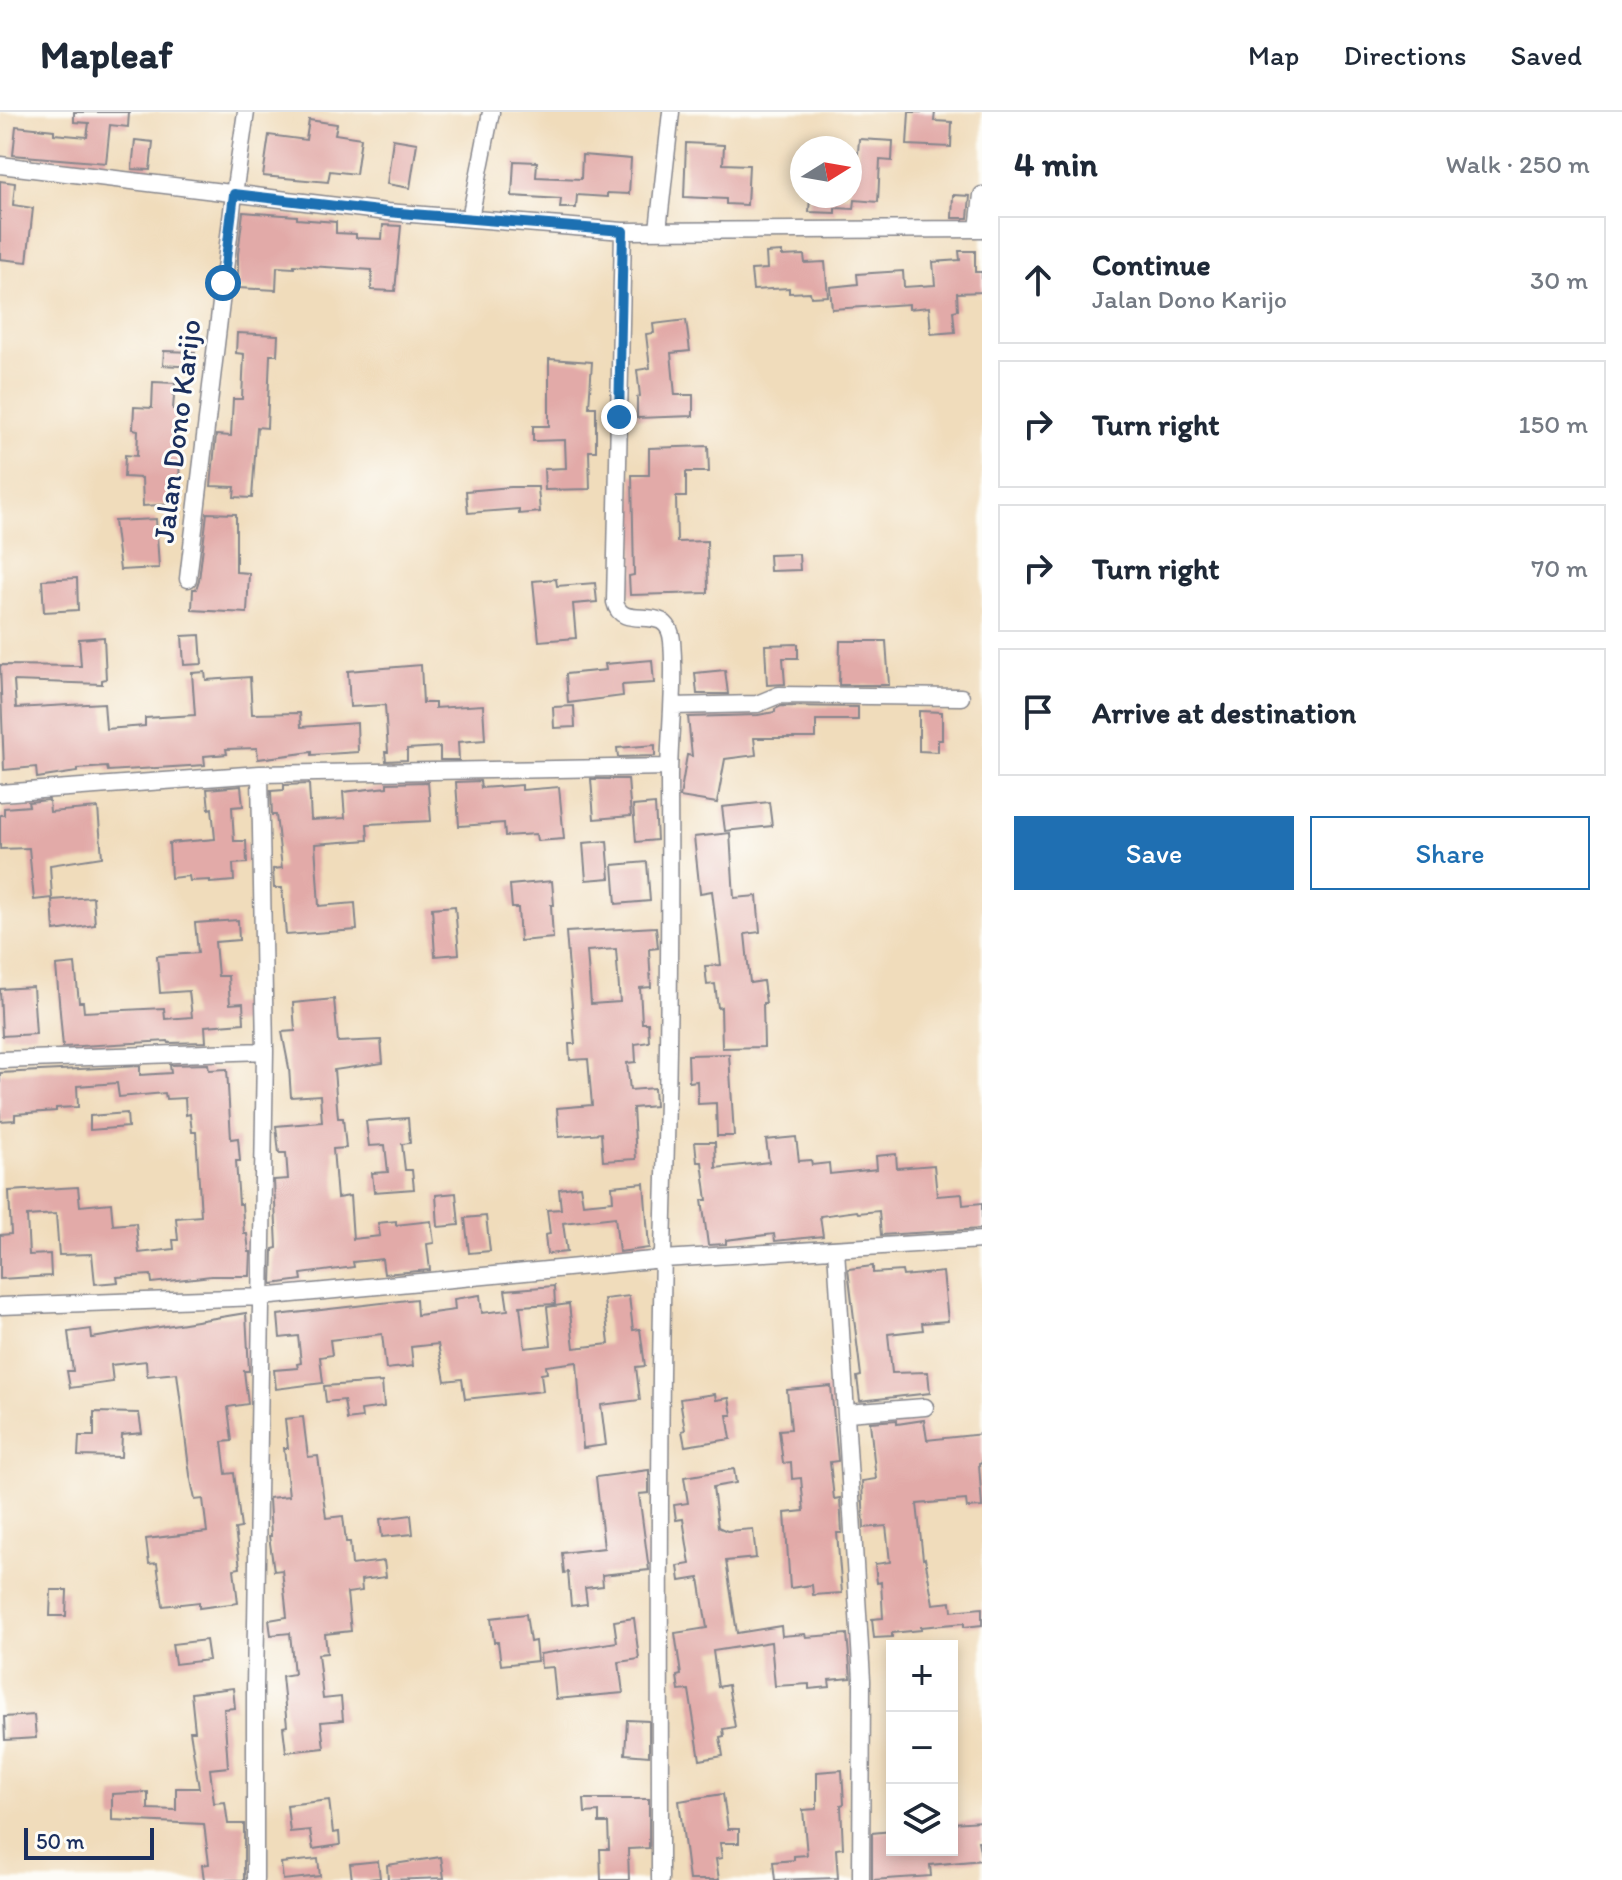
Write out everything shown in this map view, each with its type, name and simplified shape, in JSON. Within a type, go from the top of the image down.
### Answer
[{"type":"street","name":"Jalan Dono Karijo","points":[[188,579],[246,112]]},
{"type":"street","points":[[470,218],[491,112]]},
{"type":"street","points":[[658,230],[671,112]]},
{"type":"street","points":[[0,165],[387,212],[623,231],[980,229],[982,195]]},
{"type":"street","points":[[623,231],[615,602],[624,616],[658,618],[668,626],[672,639],[670,997],[663,1259],[660,1880]]},
{"type":"street","points":[[673,706],[757,704],[779,695],[961,697]]},
{"type":"street","points":[[0,793],[260,774],[669,767]]},
{"type":"street","points":[[255,1880],[265,1051],[260,774]]},
{"type":"street","points":[[0,1060],[265,1051]]},
{"type":"street","points":[[0,1306],[261,1297],[663,1259],[982,1240]]},
{"type":"street","points":[[836,1249],[862,1680],[861,1880]]},
{"type":"street","points":[[847,1413],[925,1407]]},
{"type":"building","points":[[74,112],[129,112],[128,127],[110,125],[106,163],[13,155],[16,126],[87,137],[89,123],[74,122]]},
{"type":"building","points":[[909,112],[935,112],[934,121],[952,122],[951,147],[907,145]]},
{"type":"building","points":[[309,120],[337,124],[335,134],[361,138],[356,174],[330,171],[328,182],[263,176],[269,135],[306,140]]},
{"type":"building","points":[[393,139],[417,143],[410,188],[387,184]]},
{"type":"building","points":[[862,139],[893,141],[892,161],[880,160],[878,202],[862,201]]},
{"type":"building","points":[[135,140],[153,142],[150,170],[132,169]]},
{"type":"building","points":[[686,143],[724,145],[723,164],[749,165],[747,205],[726,204],[726,199],[684,197]]},
{"type":"building","points":[[582,155],[631,159],[629,194],[607,193],[607,197],[577,195],[576,208],[560,208],[561,199],[512,196],[514,161],[537,162],[536,177],[581,179]]},
{"type":"building","points":[[0,181],[15,183],[13,205],[33,208],[27,262],[0,259]]},
{"type":"building","points":[[953,195],[970,196],[968,218],[952,218]]},
{"type":"building","points":[[809,208],[835,208],[835,213],[809,212]]},
{"type":"building","points":[[243,212],[336,222],[336,233],[356,234],[356,238],[382,239],[383,225],[401,226],[395,291],[371,290],[372,270],[294,265],[294,268],[277,267],[276,290],[238,288]]},
{"type":"building","points":[[959,251],[975,251],[975,272],[982,272],[982,292],[957,293],[958,310],[953,311],[955,332],[931,334],[929,307],[909,309],[909,304],[832,309],[830,287],[858,284],[857,274],[903,271],[904,287],[935,285],[933,262],[960,260]]},
{"type":"building","points":[[782,252],[782,256],[804,255],[805,263],[825,262],[828,296],[811,297],[810,292],[789,293],[789,288],[753,290],[751,270],[767,269],[766,253]]},
{"type":"building","points":[[686,320],[690,351],[671,353],[675,395],[693,395],[693,416],[637,418],[637,397],[640,396],[637,370],[650,368],[646,334],[654,333],[653,324]]},
{"type":"building","points":[[237,333],[278,335],[277,355],[270,355],[267,428],[257,427],[252,498],[234,497],[235,487],[211,486],[216,435],[231,436],[233,399],[242,399],[244,354],[236,353]]},
{"type":"building","points":[[164,351],[195,352],[194,367],[163,365]]},
{"type":"building","points":[[549,359],[592,362],[589,407],[596,407],[596,451],[589,451],[590,489],[545,490],[544,469],[566,468],[565,440],[533,441],[533,426],[549,426]]},
{"type":"building","points":[[153,382],[175,383],[173,409],[182,410],[179,481],[172,480],[174,504],[143,506],[142,478],[124,477],[125,455],[137,456],[138,430],[133,429],[134,407],[152,408]]},
{"type":"building","points":[[708,446],[709,472],[686,472],[686,497],[676,497],[677,542],[707,541],[708,593],[630,595],[629,576],[634,575],[632,475],[649,475],[649,448]]},
{"type":"building","points":[[538,487],[540,512],[519,514],[519,509],[468,513],[466,491]]},
{"type":"building","points":[[207,513],[236,514],[236,572],[249,573],[247,613],[192,610]]},
{"type":"building","points":[[156,519],[159,568],[120,570],[114,521]]},
{"type":"building","points":[[799,554],[800,570],[770,571],[769,555]]},
{"type":"building","points":[[77,578],[78,610],[44,612],[42,580]]},
{"type":"building","points":[[556,579],[557,586],[595,583],[597,602],[573,604],[576,638],[539,641],[533,581]]},
{"type":"building","points":[[200,635],[202,664],[184,665],[182,636]]},
{"type":"building","points":[[104,637],[106,679],[102,680],[102,684],[14,681],[16,708],[104,703],[106,729],[145,726],[145,718],[195,715],[192,673],[205,672],[206,680],[250,677],[252,714],[300,713],[301,727],[357,723],[358,752],[312,755],[312,752],[258,759],[257,748],[226,749],[227,754],[204,756],[205,765],[108,771],[107,767],[77,769],[77,772],[37,778],[36,767],[4,770],[0,665],[81,666],[79,639]]},
{"type":"building","points":[[840,641],[886,641],[889,685],[839,685]]},
{"type":"building","points":[[798,644],[798,658],[783,658],[785,684],[767,685],[765,645]]},
{"type":"building","points":[[652,660],[654,683],[622,685],[623,696],[568,703],[566,674],[606,670],[605,664]]},
{"type":"building","points":[[421,665],[423,703],[435,703],[435,708],[483,705],[485,740],[458,742],[459,760],[440,760],[440,747],[407,749],[407,760],[386,761],[385,705],[350,707],[348,671]]},
{"type":"building","points":[[725,670],[728,694],[697,694],[695,673]]},
{"type":"building","points":[[574,706],[575,727],[554,728],[553,707]]},
{"type":"building","points":[[781,706],[858,707],[858,720],[816,720],[816,738],[754,738],[756,755],[725,759],[717,803],[680,797],[687,755],[692,756],[688,717],[758,715],[775,712]]},
{"type":"building","points":[[919,711],[942,712],[942,740],[938,740],[938,752],[919,751]]},
{"type":"building","points":[[655,745],[655,756],[618,757],[617,748]]},
{"type":"building","points":[[591,779],[628,779],[631,816],[594,819]]},
{"type":"building","points":[[480,781],[481,788],[522,785],[522,790],[559,787],[564,839],[537,841],[536,834],[505,836],[504,823],[459,826],[456,782]]},
{"type":"building","points":[[428,782],[431,821],[367,824],[368,840],[315,844],[319,906],[355,903],[357,930],[286,935],[282,888],[274,888],[273,869],[282,868],[276,815],[272,815],[271,791],[284,790],[284,785],[309,784],[311,820],[345,818],[343,792],[387,787],[387,783]]},
{"type":"building","points":[[241,786],[243,806],[232,807],[234,841],[246,841],[247,863],[233,864],[234,881],[210,883],[210,880],[190,881],[189,876],[171,878],[169,843],[215,839],[207,789]]},
{"type":"building","points":[[49,800],[50,812],[98,808],[102,857],[50,865],[52,898],[34,900],[29,848],[0,849],[0,815],[4,815],[4,808],[29,806],[28,802]]},
{"type":"building","points":[[769,802],[772,826],[725,831],[722,807]]},
{"type":"building","points":[[655,804],[657,840],[636,842],[633,806]]},
{"type":"building","points":[[730,833],[734,898],[757,896],[760,932],[745,934],[750,983],[763,981],[766,1003],[763,1003],[764,1047],[722,1048],[721,1007],[718,1008],[715,984],[707,985],[705,966],[721,965],[712,891],[700,893],[694,837]]},
{"type":"building","points":[[607,841],[610,878],[586,880],[583,843]]},
{"type":"building","points":[[647,862],[650,901],[616,904],[613,865]]},
{"type":"building","points":[[552,881],[553,938],[520,941],[518,908],[512,908],[510,885]]},
{"type":"building","points":[[93,897],[95,925],[54,931],[52,900]]},
{"type":"building","points":[[455,906],[459,954],[435,956],[432,908]]},
{"type":"building","points":[[238,920],[239,940],[215,942],[218,976],[228,976],[230,1004],[243,1003],[244,1023],[205,1026],[206,1042],[63,1047],[56,966],[75,964],[79,1002],[83,1002],[84,1012],[164,1008],[165,1019],[192,1017],[189,991],[160,993],[157,956],[198,953],[195,923]]},
{"type":"building","points":[[656,927],[658,948],[649,949],[651,987],[640,988],[642,1023],[648,1023],[649,1042],[635,1044],[636,1062],[627,1063],[630,1090],[654,1088],[655,1106],[633,1108],[636,1159],[603,1161],[601,1133],[559,1137],[557,1108],[592,1105],[588,1059],[570,1060],[569,1044],[575,1044],[566,932]],"holes":[[[616,949],[620,1002],[591,1004],[587,951]]]},
{"type":"building","points":[[33,987],[36,1034],[2,1036],[0,989]]},
{"type":"building","points":[[334,999],[338,1042],[381,1040],[383,1063],[334,1070],[338,1118],[343,1118],[346,1148],[333,1149],[337,1198],[350,1196],[353,1239],[380,1236],[378,1223],[396,1221],[396,1225],[431,1221],[434,1243],[427,1244],[430,1270],[384,1274],[382,1259],[353,1262],[354,1267],[301,1274],[302,1280],[272,1284],[273,1249],[277,1248],[274,1180],[288,1179],[286,1153],[279,1153],[276,1126],[322,1122],[320,1095],[291,1097],[282,1032],[295,1031],[293,1003]]},
{"type":"building","points":[[729,1054],[734,1136],[717,1136],[716,1103],[698,1104],[697,1081],[689,1082],[688,1055]]},
{"type":"building","points":[[208,1064],[209,1070],[227,1069],[231,1139],[238,1138],[239,1204],[242,1204],[244,1234],[247,1234],[251,1252],[250,1276],[211,1276],[152,1283],[151,1275],[117,1277],[118,1282],[95,1284],[92,1254],[59,1255],[56,1214],[27,1216],[29,1255],[50,1254],[51,1276],[0,1279],[0,1235],[11,1234],[9,1191],[78,1187],[80,1206],[111,1203],[113,1225],[136,1223],[139,1253],[174,1249],[173,1240],[178,1240],[176,1218],[201,1216],[196,1132],[192,1132],[190,1114],[186,1115],[185,1098],[166,1099],[165,1093],[119,1097],[117,1083],[77,1086],[78,1107],[15,1114],[15,1120],[0,1121],[0,1073],[140,1066],[140,1075],[171,1073],[170,1065]]},
{"type":"building","points":[[127,1113],[128,1127],[90,1130],[90,1116]]},
{"type":"building","points":[[408,1118],[410,1143],[402,1144],[405,1170],[412,1170],[414,1189],[374,1192],[372,1173],[388,1172],[385,1145],[369,1146],[366,1121]]},
{"type":"building","points":[[796,1137],[799,1161],[811,1160],[812,1165],[829,1163],[830,1174],[877,1169],[876,1156],[896,1154],[897,1168],[934,1165],[937,1196],[962,1194],[963,1205],[982,1203],[982,1229],[881,1235],[879,1211],[857,1211],[820,1216],[823,1236],[775,1241],[774,1234],[708,1245],[702,1200],[707,1200],[702,1162],[697,1162],[695,1142],[715,1142],[716,1168],[769,1162],[766,1140]]},
{"type":"building","points":[[644,1183],[649,1248],[619,1252],[615,1217],[563,1223],[567,1252],[547,1254],[545,1235],[550,1234],[547,1210],[561,1209],[559,1189],[580,1186],[583,1204],[613,1201],[612,1186]]},
{"type":"building","points":[[456,1193],[459,1225],[438,1227],[436,1195]]},
{"type":"building","points":[[486,1216],[490,1251],[469,1253],[465,1218]]},
{"type":"building","points":[[873,1266],[873,1273],[902,1271],[903,1276],[943,1272],[948,1321],[922,1323],[923,1330],[888,1334],[892,1373],[928,1372],[930,1393],[860,1401],[857,1377],[861,1376],[848,1269]]},
{"type":"building","points":[[554,1286],[555,1304],[520,1306],[525,1348],[551,1345],[547,1307],[569,1304],[574,1348],[609,1344],[604,1299],[629,1296],[633,1330],[640,1329],[645,1366],[636,1367],[640,1400],[601,1405],[606,1445],[583,1448],[577,1362],[546,1366],[547,1373],[541,1374],[543,1391],[465,1399],[462,1379],[445,1381],[438,1344],[411,1347],[413,1366],[386,1369],[382,1334],[330,1340],[332,1355],[320,1357],[323,1383],[276,1389],[274,1370],[298,1368],[297,1364],[301,1363],[298,1336],[280,1338],[278,1315],[416,1299],[417,1315],[455,1310],[454,1299],[480,1295],[482,1313],[508,1310],[505,1290]]},
{"type":"building","points":[[246,1313],[249,1371],[244,1371],[248,1404],[228,1407],[232,1441],[222,1442],[226,1474],[234,1473],[241,1528],[235,1529],[240,1568],[234,1569],[238,1603],[199,1608],[199,1602],[163,1606],[157,1563],[149,1564],[146,1539],[207,1532],[203,1499],[195,1500],[190,1475],[177,1373],[147,1376],[146,1361],[111,1365],[113,1382],[70,1388],[67,1371],[73,1371],[68,1332],[91,1329],[92,1338]]},
{"type":"building","points":[[382,1382],[384,1407],[361,1410],[362,1418],[347,1420],[344,1400],[326,1402],[324,1386]]},
{"type":"building","points":[[831,1386],[838,1461],[830,1462],[834,1499],[840,1498],[842,1533],[837,1533],[842,1593],[813,1595],[812,1585],[790,1588],[785,1513],[804,1511],[801,1478],[792,1479],[791,1462],[783,1463],[779,1430],[791,1429],[787,1390]]},
{"type":"building","points":[[715,1394],[716,1400],[729,1398],[732,1415],[727,1415],[731,1439],[685,1446],[680,1399]]},
{"type":"building","points":[[94,1412],[139,1413],[142,1433],[122,1435],[121,1457],[78,1456],[79,1436],[94,1436]]},
{"type":"building","points":[[303,1417],[308,1457],[318,1456],[326,1518],[343,1516],[352,1565],[384,1561],[386,1577],[361,1580],[362,1591],[347,1593],[351,1631],[325,1634],[327,1653],[318,1654],[323,1699],[341,1697],[343,1720],[321,1722],[324,1748],[286,1752],[282,1676],[294,1674],[290,1633],[271,1635],[269,1620],[287,1617],[282,1570],[274,1571],[269,1536],[269,1498],[289,1496],[284,1448],[288,1448],[285,1419]]},
{"type":"building","points":[[897,1420],[897,1424],[924,1420],[927,1440],[982,1434],[982,1463],[979,1464],[982,1507],[967,1508],[966,1500],[917,1504],[923,1559],[933,1604],[951,1602],[952,1611],[982,1608],[982,1625],[964,1627],[964,1623],[921,1627],[921,1630],[892,1633],[892,1637],[874,1638],[872,1619],[883,1618],[881,1582],[877,1583],[875,1564],[890,1562],[886,1526],[864,1528],[862,1481],[876,1479],[870,1422]]},
{"type":"building","points":[[734,1469],[736,1483],[713,1487],[718,1527],[727,1531],[753,1529],[756,1558],[726,1561],[737,1633],[781,1626],[782,1636],[847,1634],[851,1678],[829,1680],[830,1687],[809,1689],[809,1684],[775,1686],[771,1642],[713,1651],[718,1687],[728,1685],[735,1727],[723,1729],[724,1736],[720,1737],[723,1756],[700,1760],[689,1690],[679,1691],[677,1676],[681,1675],[675,1633],[707,1628],[699,1578],[680,1581],[678,1566],[690,1564],[683,1519],[676,1520],[674,1505],[688,1503],[684,1477]]},
{"type":"building","points":[[649,1470],[649,1493],[639,1494],[649,1570],[602,1575],[603,1586],[585,1588],[587,1604],[571,1606],[568,1572],[564,1573],[562,1553],[604,1548],[596,1477]]},
{"type":"building","points":[[411,1515],[413,1534],[382,1537],[380,1519]]},
{"type":"building","points":[[51,1590],[67,1590],[66,1616],[50,1616]]},
{"type":"building","points":[[526,1614],[530,1642],[535,1641],[537,1661],[501,1665],[491,1618]]},
{"type":"building","points":[[634,1618],[639,1659],[619,1662],[623,1693],[556,1699],[553,1667],[541,1668],[540,1654],[617,1642],[614,1621]]},
{"type":"building","points":[[206,1640],[209,1660],[175,1664],[172,1644]]},
{"type":"building","points":[[233,1688],[235,1708],[224,1709],[228,1767],[210,1769],[214,1803],[225,1802],[228,1824],[244,1824],[244,1880],[204,1880],[202,1865],[209,1864],[204,1824],[112,1820],[112,1794],[148,1792],[148,1809],[176,1810],[176,1788],[199,1788],[190,1731],[195,1731],[191,1693]]},
{"type":"building","points":[[34,1715],[36,1738],[5,1740],[4,1717]]},
{"type":"building","points":[[627,1720],[649,1721],[649,1756],[625,1754]]},
{"type":"building","points":[[842,1770],[843,1848],[836,1849],[838,1878],[775,1880],[773,1862],[807,1855],[803,1810],[817,1809],[817,1772]]},
{"type":"building","points":[[723,1794],[728,1829],[739,1829],[739,1843],[720,1843],[722,1858],[716,1859],[719,1880],[689,1880],[679,1801]]},
{"type":"building","points":[[584,1799],[649,1799],[649,1848],[628,1849],[629,1880],[601,1880],[600,1849],[609,1849],[608,1823],[599,1823],[599,1812],[585,1813]]},
{"type":"building","points":[[329,1800],[333,1833],[339,1832],[340,1845],[313,1849],[310,1830],[290,1832],[287,1805]]},
{"type":"building","points":[[982,1821],[982,1841],[978,1841],[982,1860],[930,1865],[931,1876],[872,1880],[872,1833],[886,1832],[886,1856],[958,1856],[958,1823]]},
{"type":"building","points":[[441,1857],[444,1878],[388,1880],[387,1865]]},
{"type":"building","points":[[318,1859],[320,1876],[283,1880],[281,1863]]},
{"type":"building","points":[[378,1861],[380,1878],[352,1880],[350,1864]]},
{"type":"route","points":[[223,283],[234,194],[387,212],[623,231],[619,417]]}]
